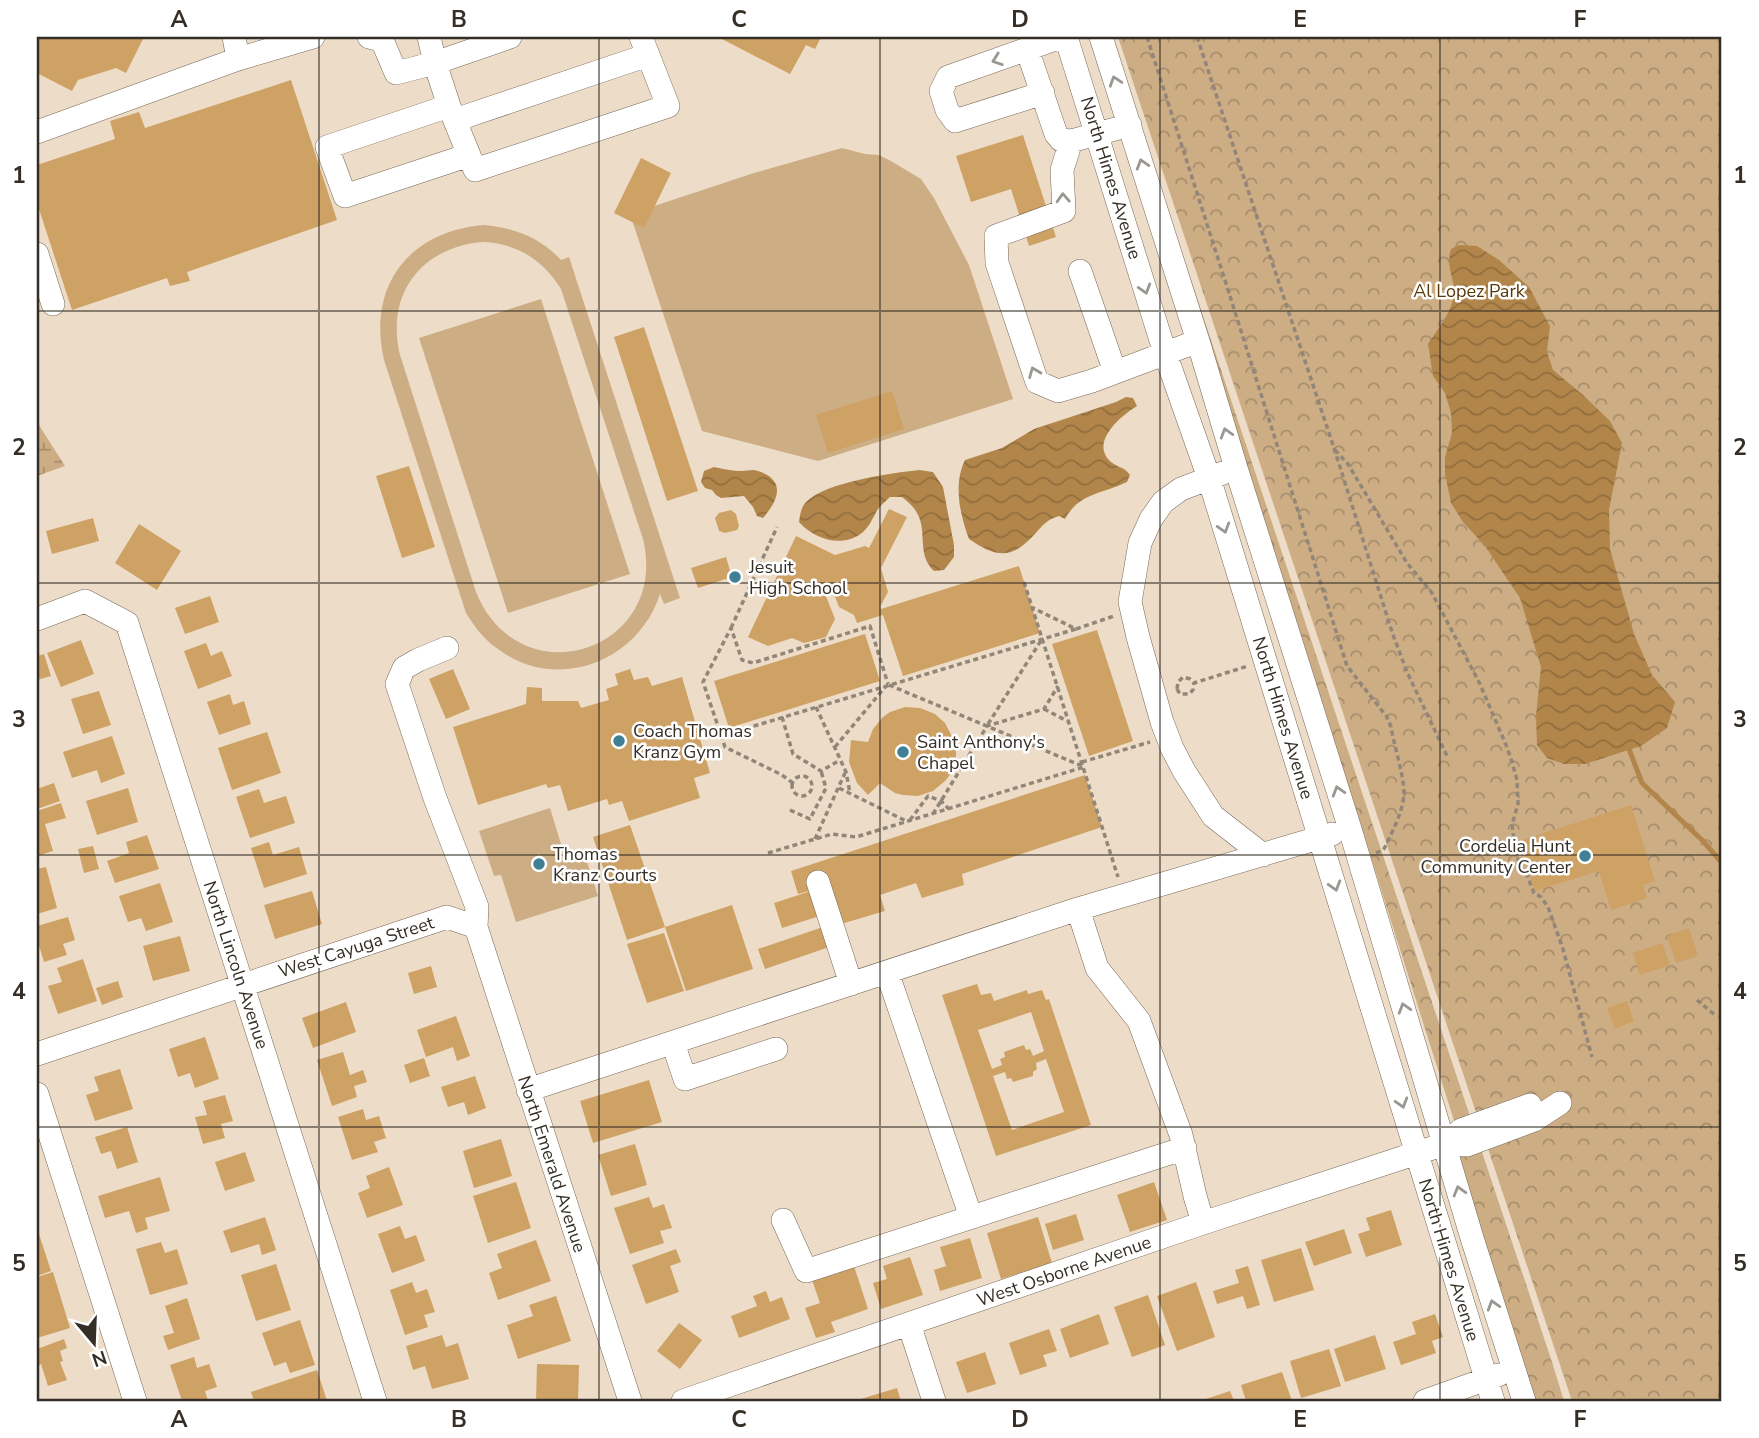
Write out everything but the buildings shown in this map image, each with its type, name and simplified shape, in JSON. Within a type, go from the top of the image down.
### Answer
[{"type":"street","points":[[37,132],[236,48],[313,37]]},
{"type":"street","points":[[369,37],[382,40],[396,73],[435,63],[510,37]]},
{"type":"street","points":[[429,37],[452,113],[469,155],[475,170],[668,106],[645,46],[452,113],[327,147],[345,197],[469,155]]},
{"type":"street","points":[[1043,93],[955,121],[947,110],[941,91],[948,77],[1061,37]]},
{"type":"street","name":"North Himes Avenue","points":[[1066,37],[1165,353],[1209,478],[1489,1391]]},
{"type":"street","name":"North Himes Avenue","points":[[1101,37],[1350,829],[1524,1401]]},
{"type":"street","points":[[1027,49],[1056,134],[1061,140],[1071,141],[1130,125]]},
{"type":"street","points":[[1071,141],[1062,170],[1064,211],[996,236],[997,263],[1037,382],[1058,391],[1092,382],[1198,341]]},
{"type":"street","points":[[37,254],[53,304]]},
{"type":"street","points":[[1080,271],[1115,372]]},
{"type":"street","points":[[1236,468],[1181,489],[1163,502],[1151,519],[1140,543],[1130,602],[1168,736],[1184,771],[1213,816],[1263,855]]},
{"type":"street","name":"North Lincoln Avenue","points":[[37,619],[85,601],[127,623],[375,1401]]},
{"type":"street","name":"North Emerald Avenue","points":[[447,648],[404,668],[397,684],[435,798],[477,907],[476,927],[630,1401]]},
{"type":"street","points":[[528,1090],[1078,909],[1350,829]]},
{"type":"street","points":[[818,883],[851,984]]},
{"type":"street","points":[[1078,909],[1097,968],[1139,1021],[1185,1148],[1203,1223]]},
{"type":"street","name":"West Cayuga Street","points":[[37,1054],[447,917],[476,927]]},
{"type":"street","points":[[887,972],[971,1217]]},
{"type":"street","points":[[673,1043],[685,1079],[776,1049]]},
{"type":"street","points":[[37,1094],[135,1401]]},
{"type":"street","name":"West Osborne Avenue","points":[[683,1401],[1203,1223],[1445,1144]]},
{"type":"street","points":[[783,1220],[806,1271],[1185,1148]]},
{"type":"street","points":[[909,1324],[934,1401]]},
{"type":"street","points":[[1425,1401],[1489,1391],[1513,1370]]},
{"type":"path","points":[[1147,37],[1347,667],[1387,717],[1391,727],[1404,791],[1403,803],[1385,847],[1370,855]]},
{"type":"path","points":[[1197,37],[1334,448],[1392,632],[1407,672],[1448,758]]},
{"type":"path","points":[[1334,448],[1348,464],[1407,563],[1432,593],[1480,684],[1517,780],[1518,804],[1512,825],[1516,853],[1534,893],[1548,906],[1563,949],[1592,1057]]},
{"type":"path","points":[[777,527],[703,682],[725,747],[782,775],[793,783],[794,792],[801,797],[812,789],[812,782],[803,776],[793,783]]},
{"type":"path","points":[[1024,582],[1119,877]]},
{"type":"path","points":[[1032,607],[1076,629]]},
{"type":"path","points":[[721,736],[1132,610]]},
{"type":"path","points":[[731,628],[742,660],[753,663],[870,626],[888,684],[1083,764]]},
{"type":"path","points":[[933,814],[1042,638]]},
{"type":"path","points":[[1194,683],[1248,666]]},
{"type":"path","points":[[1177,689],[1178,680],[1183,677],[1194,683]]},
{"type":"path","points":[[1189,694],[1194,683]]},
{"type":"path","points":[[835,748],[888,684]]},
{"type":"path","points":[[987,726],[1044,709],[1058,686]]},
{"type":"path","points":[[816,707],[846,772],[850,793]]},
{"type":"path","points":[[1044,709],[1069,722]]},
{"type":"path","points":[[782,717],[793,754],[821,771],[826,788],[810,820],[790,810]]},
{"type":"path","points":[[768,853],[832,834],[856,837],[1168,736]]},
{"type":"path","points":[[821,771],[840,760]]},
{"type":"path","points":[[815,839],[846,772]]},
{"type":"path","points":[[839,788],[908,821]]},
{"type":"path","points":[[908,821],[928,796],[941,801],[949,809]]},
{"type":"path","points":[[1697,1000],[1715,1015]]},
{"type":"green space","name":"Al Lopez Park","points":[[1118,37],[1722,37],[1722,1401],[1572,1401]]},
{"type":"green space","points":[[842,148],[879,155],[891,161],[921,179],[934,198],[969,265],[1013,399],[818,461],[702,431],[630,214],[754,173]]},
{"type":"green space","points":[[1153,166],[1564,1401],[1534,1401],[1450,1130],[1456,1127]]},
{"type":"green space","points":[[484,225],[506,229],[536,240],[561,260],[569,257],[680,598],[664,604],[660,594],[649,618],[634,637],[615,653],[593,664],[569,669],[545,669],[521,662],[484,637],[466,613],[384,360],[380,333],[388,286],[400,267],[415,251],[434,238],[457,229]],"holes":[[[496,243],[519,250],[538,262],[561,289],[643,539],[645,578],[634,610],[614,633],[586,648],[555,652],[524,645],[497,625],[476,592],[400,355],[398,312],[413,277],[426,263],[443,253],[462,246]]]},
{"type":"green space","points":[[541,299],[630,574],[508,613],[419,338]]},
{"type":"green space","points":[[37,422],[65,466],[37,476]]},
{"type":"green space","name":"Thomas Kranz Courts","points":[[550,808],[564,854],[583,849],[598,896],[516,922],[501,875],[494,876],[479,831]]},
{"type":"water","points":[[1459,245],[1477,246],[1499,260],[1529,287],[1550,326],[1547,352],[1553,370],[1610,421],[1622,443],[1609,510],[1610,549],[1634,634],[1652,675],[1675,702],[1667,728],[1641,746],[1585,764],[1564,764],[1547,758],[1537,745],[1536,716],[1541,667],[1520,598],[1485,546],[1463,522],[1451,503],[1445,474],[1445,457],[1452,433],[1451,413],[1445,393],[1433,376],[1428,344],[1446,318],[1452,303],[1454,288],[1450,255],[1451,249]]},
{"type":"water","points":[[1126,397],[1133,398],[1137,406],[1111,429],[1106,436],[1104,452],[1113,464],[1130,475],[1127,482],[1084,499],[1065,519],[1059,516],[1050,520],[1025,544],[1009,552],[994,552],[969,539],[959,499],[959,479],[965,460],[1002,448],[1034,429]]},
{"type":"water","points":[[714,467],[735,471],[756,470],[773,480],[776,485],[776,498],[763,518],[757,516],[744,496],[721,498],[705,488],[701,482],[704,471]]},
{"type":"water","points":[[919,470],[933,472],[943,487],[954,545],[954,557],[944,570],[934,571],[929,564],[925,557],[920,520],[902,497],[890,497],[878,509],[865,530],[847,540],[821,537],[799,522],[806,502],[828,489],[893,473]]},
{"type":"waterway","points":[[1629,749],[1642,783],[1703,841],[1722,863]]},
{"type":"place","name":"Jesuit High School","points":[[735,577]]},
{"type":"place","name":"Coach Thomas Kranz Gym","points":[[619,741]]},
{"type":"place","name":"Saint Anthony's Chapel","points":[[903,752]]},
{"type":"place","name":"Cordelia Hunt Community Center","points":[[1585,856]]},
{"type":"place","name":"Thomas Kranz Courts","points":[[539,864]]}]
